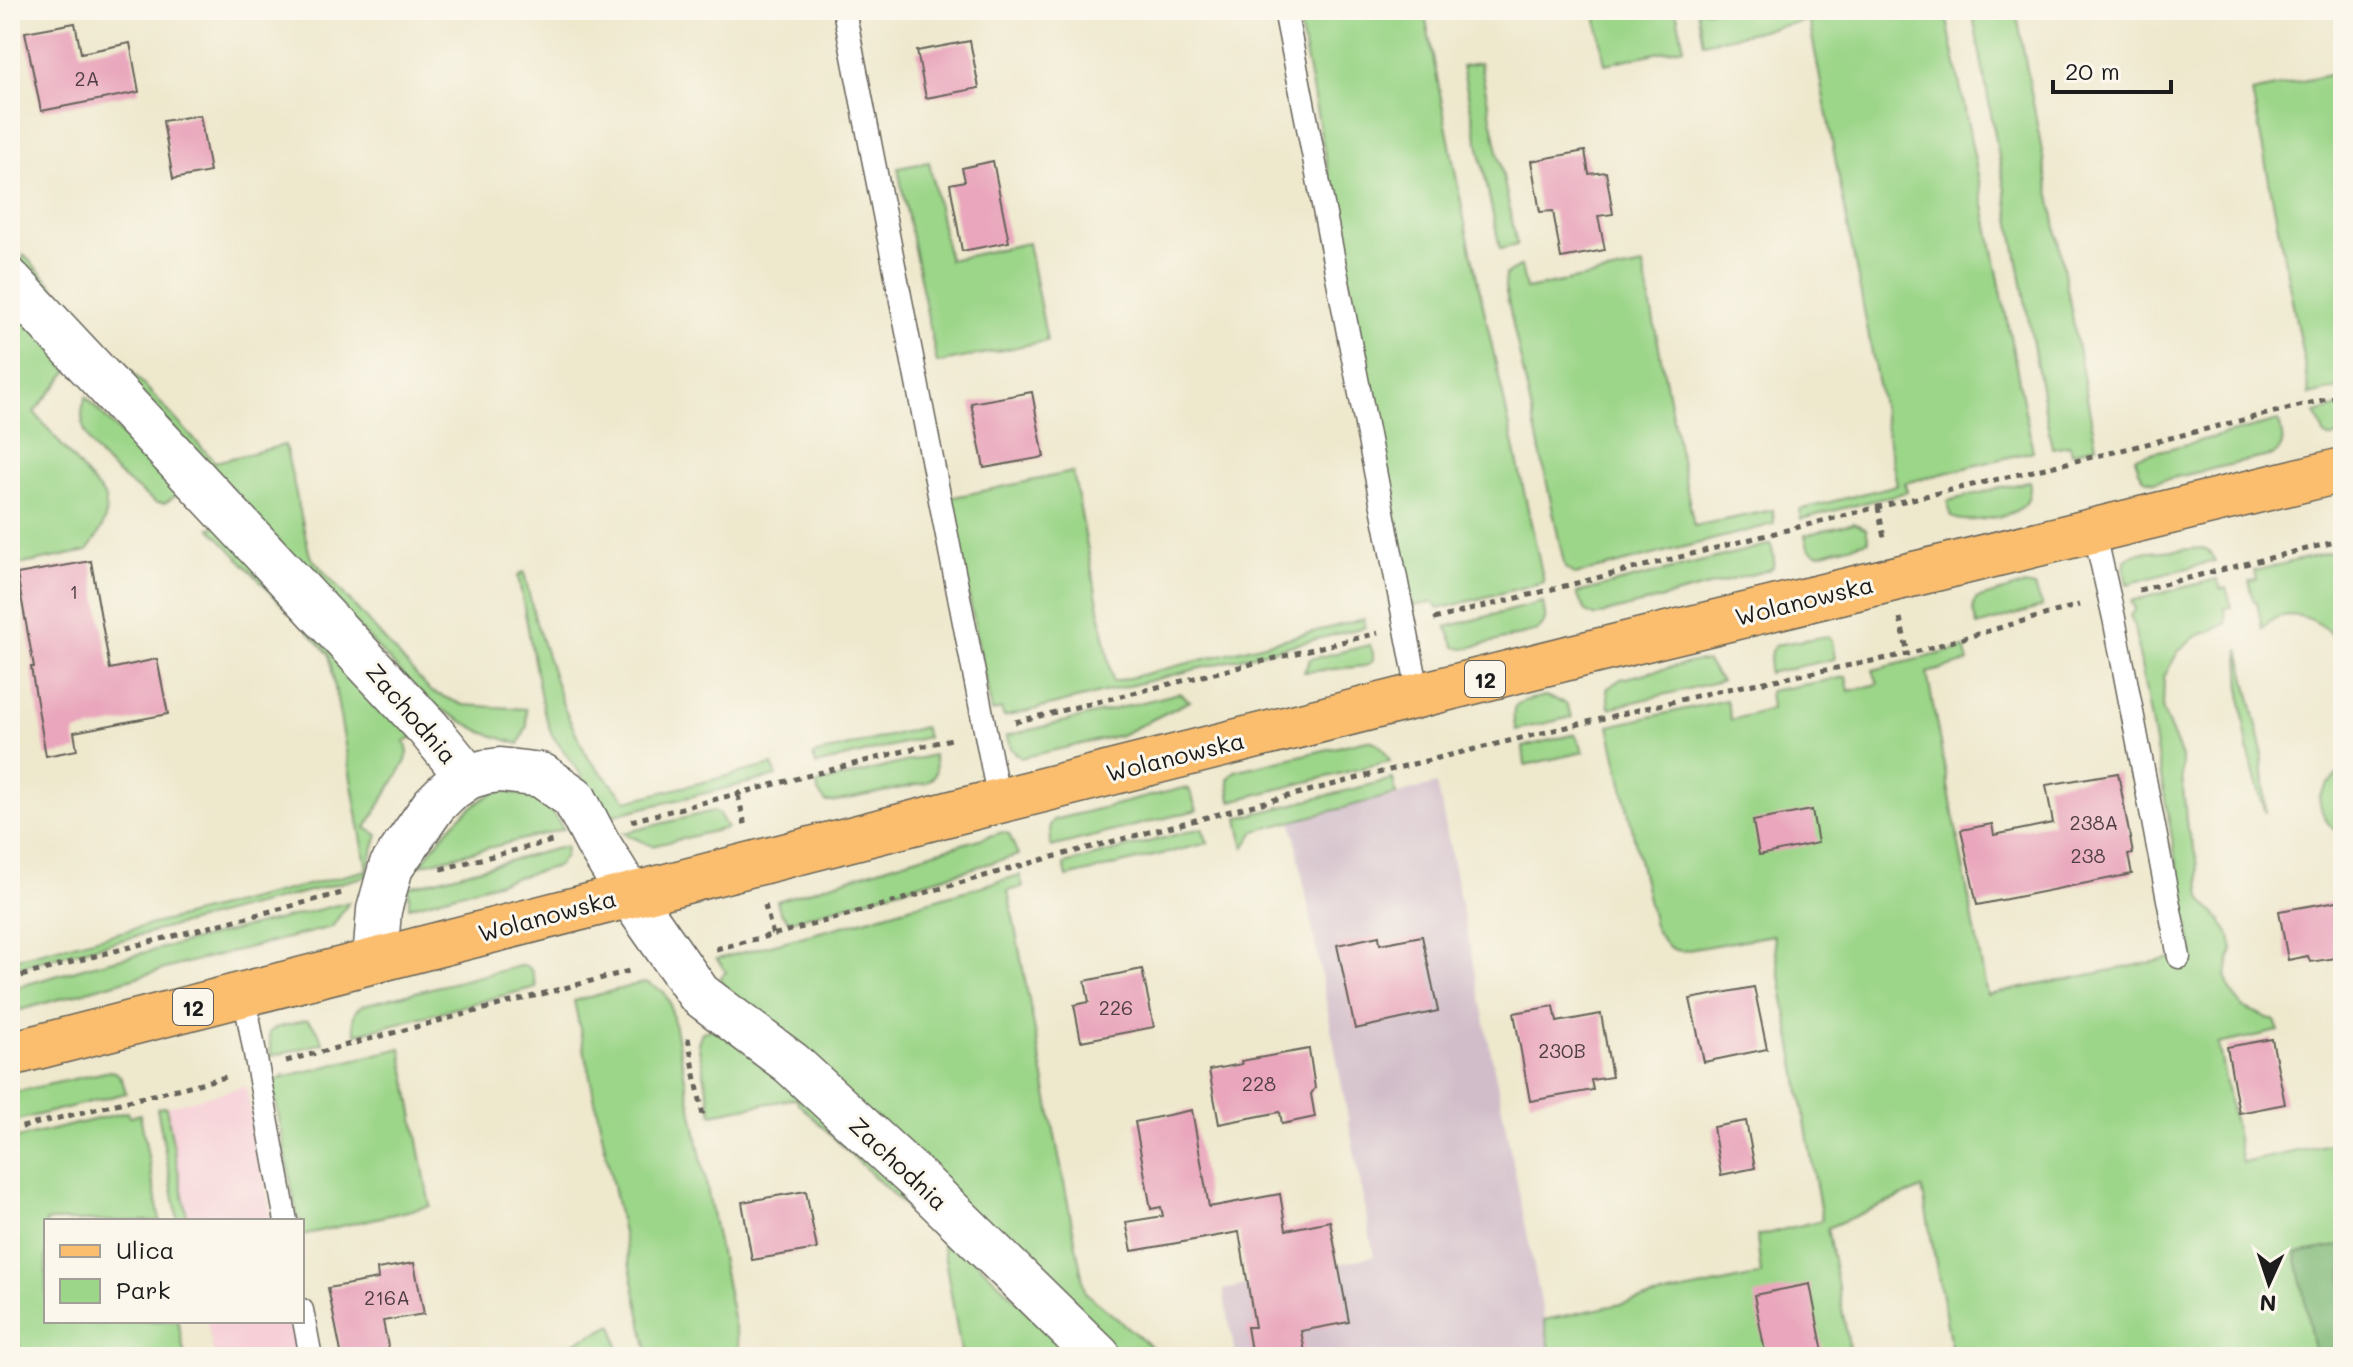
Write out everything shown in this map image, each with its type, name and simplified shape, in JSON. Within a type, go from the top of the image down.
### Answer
[{"type":"main road","name":"Wolanowska","points":[[10,1054],[999,801],[2343,470]]},
{"type":"street","name":"Zachodnia","points":[[10,281],[407,705],[468,777],[500,770],[541,775],[574,798],[629,894],[699,994],[791,1063],[919,1181],[1099,1357]]},
{"type":"street","points":[[375,960],[379,910],[391,867],[434,805],[468,777]]},
{"type":"lane","points":[[844,10],[999,801]]},
{"type":"lane","points":[[1285,10],[1419,696]]},
{"type":"lane","points":[[2094,530],[2179,957]]},
{"type":"lane","points":[[244,994],[286,1219]]},
{"type":"lane","points":[[304,1320],[311,1357]]},
{"type":"path","points":[[10,979],[985,730],[2343,395]]},
{"type":"path","points":[[10,1130],[815,924],[1041,860],[1413,764],[1713,692],[1908,654],[2109,597],[2343,540]]},
{"type":"path","points":[[699,994],[690,1009],[687,1033],[703,1116]]},
{"type":"shaded area","points":[[1437,784],[1552,1357],[1236,1357],[1223,1290],[1374,1256],[1292,821]]},
{"type":"shaded area","points":[[246,1086],[272,1219],[188,1219],[166,1107]]},
{"type":"shaded area","points":[[207,1323],[291,1323],[298,1357],[214,1357]]},
{"type":"green space","points":[[1297,10],[1424,10],[1466,228],[1544,582],[1438,609],[1434,602],[1412,606]]},
{"type":"green space","points":[[1595,10],[1676,10],[1684,47],[1605,64]]},
{"type":"green space","points":[[1697,10],[1945,10],[2033,451],[1905,483],[1907,492],[1801,519],[1799,510],[1897,485],[1809,20],[1703,43]]},
{"type":"green space","points":[[1972,10],[2016,10],[2096,446],[2071,453],[2069,445],[2052,448]]},
{"type":"green space","points":[[1480,63],[1517,245],[1500,249],[1462,66]]},
{"type":"green space","points":[[2343,72],[2343,387],[2309,395],[2252,92]]},
{"type":"green space","points":[[929,162],[949,260],[1028,243],[1047,341],[937,363],[898,168]]},
{"type":"green space","points":[[24,255],[215,462],[285,445],[310,556],[430,691],[463,705],[526,709],[527,726],[519,744],[482,732],[442,710],[414,687],[21,264]]},
{"type":"green space","points":[[1521,266],[1526,289],[1643,266],[1694,526],[1773,510],[1774,524],[1575,575],[1565,568],[1505,287],[1506,274]]},
{"type":"green space","points":[[10,303],[71,368],[34,412],[104,496],[106,504],[100,532],[87,551],[18,565],[10,516],[10,456],[15,426],[10,405]]},
{"type":"green space","points":[[86,397],[178,494],[165,503],[156,503],[102,459],[84,430],[82,414]]},
{"type":"green space","points":[[2343,406],[2343,434],[2329,438],[2325,436],[2315,413]]},
{"type":"green space","points":[[2279,421],[2282,444],[2273,455],[2155,482],[2144,479],[2139,471],[2135,457]]},
{"type":"green space","points":[[1073,472],[1113,682],[1364,619],[1365,627],[1004,717],[1001,709],[992,712],[949,498]]},
{"type":"green space","points":[[2030,481],[2027,501],[2017,510],[1977,520],[1952,517],[1947,501]]},
{"type":"green space","points":[[1854,523],[1866,529],[1869,541],[1819,554],[1809,548],[1805,535]]},
{"type":"green space","points":[[219,525],[415,736],[405,741],[408,752],[406,761],[366,828],[378,835],[367,876],[10,969],[10,960],[367,870],[329,654],[210,528]]},
{"type":"green space","points":[[1771,544],[1774,558],[1773,567],[1769,570],[1595,616],[1585,612],[1577,593]]},
{"type":"green space","points":[[2203,548],[2215,561],[2127,584],[2125,562],[2131,555]]},
{"type":"green space","points":[[2343,549],[2343,698],[2339,654],[2333,637],[2315,622],[2292,615],[2281,616],[2262,629],[2257,601],[2254,601],[2249,581],[2256,580],[2254,571]]},
{"type":"green space","points":[[524,572],[535,619],[564,708],[588,758],[627,801],[772,765],[777,776],[605,817],[580,773],[552,735],[543,709],[518,576]]},
{"type":"green space","points":[[2217,579],[2221,589],[2226,588],[2232,607],[2225,608],[2226,624],[2195,637],[2179,650],[2164,677],[2163,711],[2182,757],[2187,829],[2197,859],[2201,897],[2229,933],[2233,949],[2226,977],[2230,991],[2243,1007],[2275,1021],[2279,1031],[2218,1044],[2242,1163],[2343,1141],[2343,1357],[1953,1357],[1922,1188],[1827,1228],[1851,1357],[1552,1357],[1544,1320],[1761,1275],[1757,1236],[1822,1220],[1773,935],[1682,951],[1668,946],[1662,939],[1654,926],[1609,726],[1726,700],[1731,720],[1771,709],[1769,691],[1846,677],[1849,691],[1878,684],[1873,670],[1964,648],[1968,662],[1927,673],[1987,995],[2193,954],[2130,616],[2135,609],[2131,601]]},
{"type":"green space","points":[[2024,585],[2035,587],[2042,607],[1977,626],[1973,610],[1976,599]]},
{"type":"green space","points":[[1543,602],[1545,621],[1537,631],[1464,649],[1455,647],[1446,627]]},
{"type":"green space","points":[[1828,636],[1832,640],[1835,659],[1768,673],[1771,651],[1775,645]]},
{"type":"green space","points":[[1370,645],[1373,661],[1365,666],[1304,672],[1310,659]]},
{"type":"green space","points":[[2239,649],[2261,744],[2266,813],[2245,732]]},
{"type":"green space","points":[[1697,661],[1707,662],[1721,681],[1609,708],[1607,689],[1621,679]]},
{"type":"green space","points":[[1179,693],[1190,701],[1121,735],[1021,758],[1012,750],[1006,736]]},
{"type":"green space","points":[[1545,696],[1566,703],[1572,717],[1516,730],[1515,707]]},
{"type":"green space","points":[[924,727],[927,737],[816,765],[813,755]]},
{"type":"green space","points":[[1575,734],[1584,752],[1525,765],[1523,747]]},
{"type":"green space","points":[[1367,740],[1379,744],[1390,761],[1231,801],[1228,779],[1235,771]]},
{"type":"green space","points":[[933,755],[936,771],[926,783],[834,802],[826,802],[818,792],[817,784]]},
{"type":"green space","points":[[2343,769],[2343,836],[2326,820],[2319,797]]},
{"type":"green space","points":[[1393,779],[1396,794],[1255,831],[1244,848],[1238,818]]},
{"type":"green space","points":[[1189,789],[1197,810],[1051,847],[1050,825],[1054,820]]},
{"type":"green space","points":[[498,791],[521,794],[543,804],[564,829],[420,865],[464,814]]},
{"type":"green space","points":[[713,811],[719,814],[727,828],[652,846],[623,833]]},
{"type":"green space","points":[[1202,828],[1208,843],[1067,877],[1064,864]]},
{"type":"green space","points":[[1003,832],[1009,834],[1018,855],[794,920],[788,920],[780,912],[777,901]]},
{"type":"green space","points":[[566,846],[565,856],[558,866],[409,907],[409,887]]},
{"type":"green space","points":[[1020,875],[1023,887],[1008,891],[1085,1292],[1163,1357],[1116,1357],[730,997],[720,978],[726,972],[717,959]]},
{"type":"green space","points":[[349,902],[332,927],[190,962],[10,1013],[10,989]]},
{"type":"green space","points":[[527,966],[532,971],[536,987],[356,1034],[354,1017],[356,1010],[363,1005]]},
{"type":"green space","points":[[646,982],[664,992],[670,1003],[741,1357],[649,1357],[574,1001]]},
{"type":"green space","points":[[307,1020],[317,1029],[323,1043],[271,1056],[269,1033],[275,1028]]},
{"type":"green space","points":[[713,1029],[768,1062],[1076,1357],[962,1357],[942,1242],[798,1103],[797,1098],[712,1114],[698,1043],[702,1032]]},
{"type":"green space","points":[[401,1048],[430,1206],[304,1235],[304,1219],[298,1219],[272,1080]]},
{"type":"green space","points":[[110,1071],[120,1076],[126,1093],[10,1122],[10,1093]]},
{"type":"green space","points":[[166,1107],[188,1219],[178,1219],[157,1108]]},
{"type":"green space","points":[[127,1112],[130,1117],[140,1114],[160,1219],[44,1219],[44,1323],[178,1323],[185,1357],[21,1357],[10,1296],[10,1140]]},
{"type":"green space","points":[[2343,1245],[2343,1357],[2315,1357],[2296,1253]]},
{"type":"green space","points":[[613,1325],[620,1357],[543,1357]]},
{"type":"building","points":[[75,23],[81,53],[130,43],[139,92],[41,111],[25,32]]},
{"type":"building","points":[[970,41],[979,88],[926,98],[917,51]]},
{"type":"building","points":[[200,115],[210,172],[173,179],[163,121]]},
{"type":"building","points":[[1585,151],[1589,174],[1606,172],[1613,214],[1598,216],[1605,250],[1561,258],[1553,211],[1540,212],[1531,161]]},
{"type":"building","points":[[993,161],[1009,242],[962,251],[950,184],[965,181],[962,168]]},
{"type":"building","points":[[1032,392],[1044,457],[984,468],[971,403]]},
{"type":"building","points":[[91,561],[110,669],[157,659],[168,714],[74,732],[77,750],[46,756],[17,574]]},
{"type":"building","points":[[2118,773],[2133,854],[2128,855],[2132,874],[1977,905],[1961,830],[1992,824],[1994,835],[2053,823],[2046,785]]},
{"type":"building","points":[[1812,810],[1818,843],[1759,855],[1753,821]]},
{"type":"building","points":[[2343,900],[2343,957],[2310,962],[2308,956],[2288,960],[2279,911]]},
{"type":"building","points":[[1379,936],[1380,944],[1422,936],[1438,1011],[1355,1029],[1337,945]]},
{"type":"building","points":[[1142,969],[1154,1027],[1081,1041],[1074,1005],[1089,1002],[1085,981]]},
{"type":"building","points":[[1754,987],[1767,1049],[1704,1062],[1690,999]]},
{"type":"building","points":[[1554,1006],[1557,1022],[1601,1014],[1612,1077],[1591,1080],[1593,1090],[1530,1101],[1514,1013]]},
{"type":"building","points":[[2272,1039],[2285,1104],[2239,1113],[2227,1047]]},
{"type":"building","points":[[1309,1049],[1315,1088],[1311,1094],[1315,1117],[1282,1124],[1280,1112],[1219,1124],[1209,1070]]},
{"type":"building","points":[[1192,1110],[1209,1207],[1280,1194],[1286,1230],[1330,1221],[1349,1322],[1301,1331],[1306,1357],[1252,1357],[1247,1327],[1255,1327],[1239,1232],[1132,1251],[1126,1222],[1163,1216],[1161,1207],[1151,1209],[1135,1122]]},
{"type":"building","points":[[1746,1121],[1755,1168],[1721,1175],[1713,1127]]},
{"type":"building","points":[[806,1191],[817,1249],[752,1260],[742,1202]]},
{"type":"building","points":[[414,1263],[424,1314],[383,1321],[389,1351],[342,1357],[328,1288],[378,1279],[377,1269]]},
{"type":"building","points":[[1810,1284],[1824,1357],[1766,1357],[1754,1295]]}]
